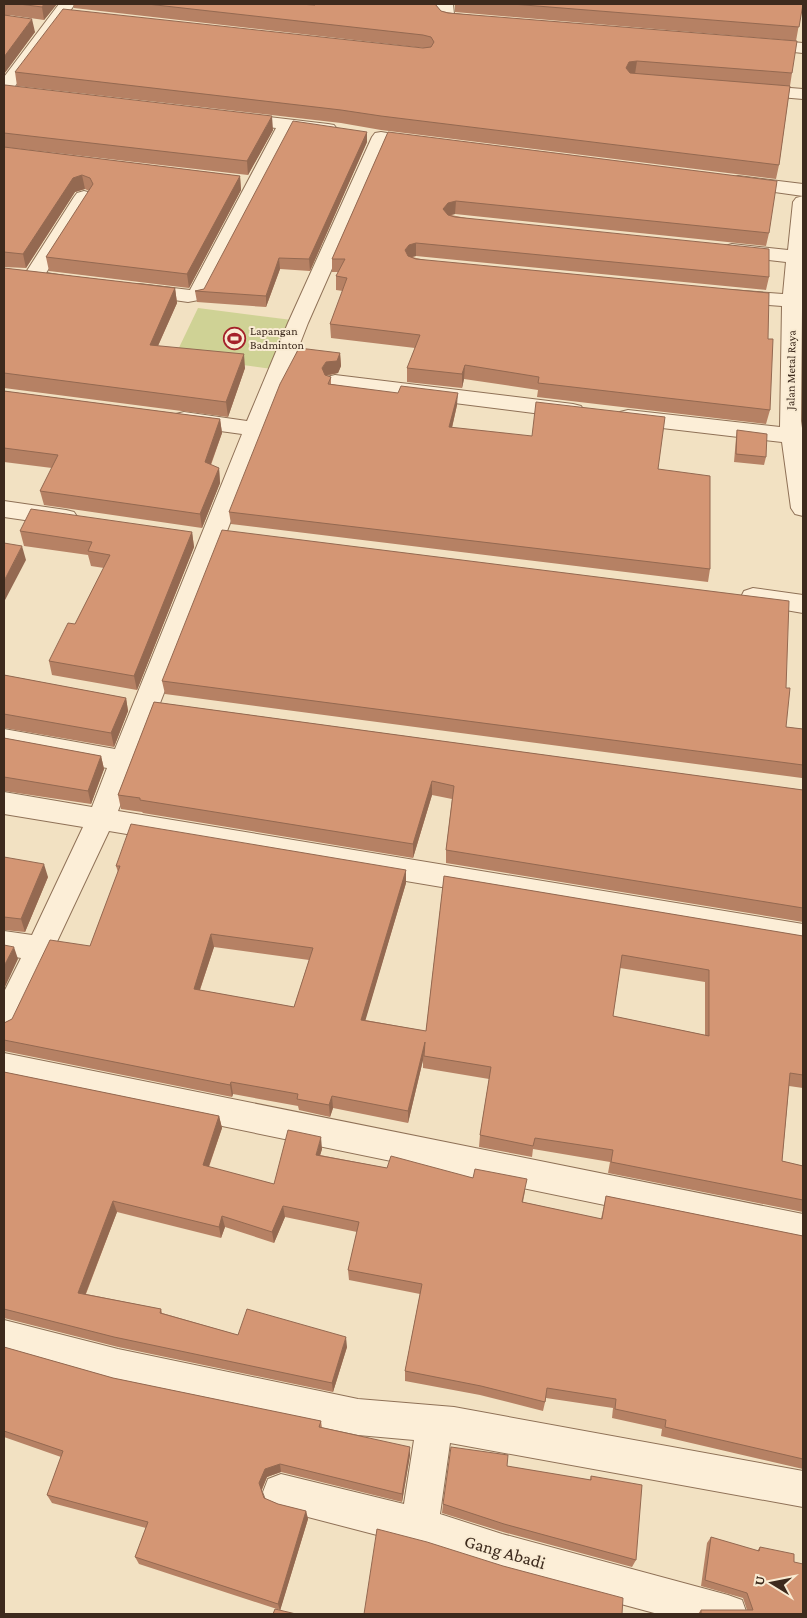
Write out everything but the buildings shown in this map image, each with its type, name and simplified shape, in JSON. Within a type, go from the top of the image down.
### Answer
[{"type":"street","points":[[442,4],[446,6],[444,16],[446,18],[492,23]]},
{"type":"street","points":[[23,94],[4,90],[48,28],[68,11]]},
{"type":"street","points":[[30,25],[48,28]]},
{"type":"street","points":[[744,43],[803,48]]},
{"type":"street","points":[[734,88],[803,94]]},
{"type":"street","points":[[4,1022],[101,818],[123,761],[136,701],[205,536],[255,428],[283,375],[374,135],[219,116]]},
{"type":"street","points":[[119,287],[188,296],[197,295],[247,183],[287,124]]},
{"type":"street","points":[[725,180],[803,190]]},
{"type":"street","points":[[80,282],[23,276],[84,197]]},
{"type":"street","name":"Jalan Metal Raya","points":[[802,216],[797,257],[797,392],[790,421],[803,498]]},
{"type":"street","points":[[718,249],[797,257]]},
{"type":"street","points":[[713,294],[798,300]]},
{"type":"street","points":[[335,382],[793,436]]},
{"type":"street","points":[[168,417],[255,428]]},
{"type":"street","points":[[4,509],[83,520]]},
{"type":"street","points":[[205,536],[238,534]]},
{"type":"street","points":[[734,595],[803,604]]},
{"type":"street","points":[[136,701],[175,707]]},
{"type":"street","points":[[4,739],[123,761]]},
{"type":"street","points":[[4,803],[803,936]]},
{"type":"street","points":[[4,942],[40,949]]},
{"type":"street","points":[[4,1067],[803,1230]]},
{"type":"street","points":[[4,1337],[118,1368],[358,1417],[454,1425],[803,1489]]},
{"type":"street","points":[[419,1527],[435,1423]]},
{"type":"street","name":"Gang Abadi","points":[[281,1492],[419,1527],[502,1552],[728,1614]]},
{"type":"green space","name":"Lapangan Badminton","points":[[198,308],[292,320],[272,369],[175,356]]},
{"type":"place","name":"Lapangan Badminton","points":[[234,338]]}]
